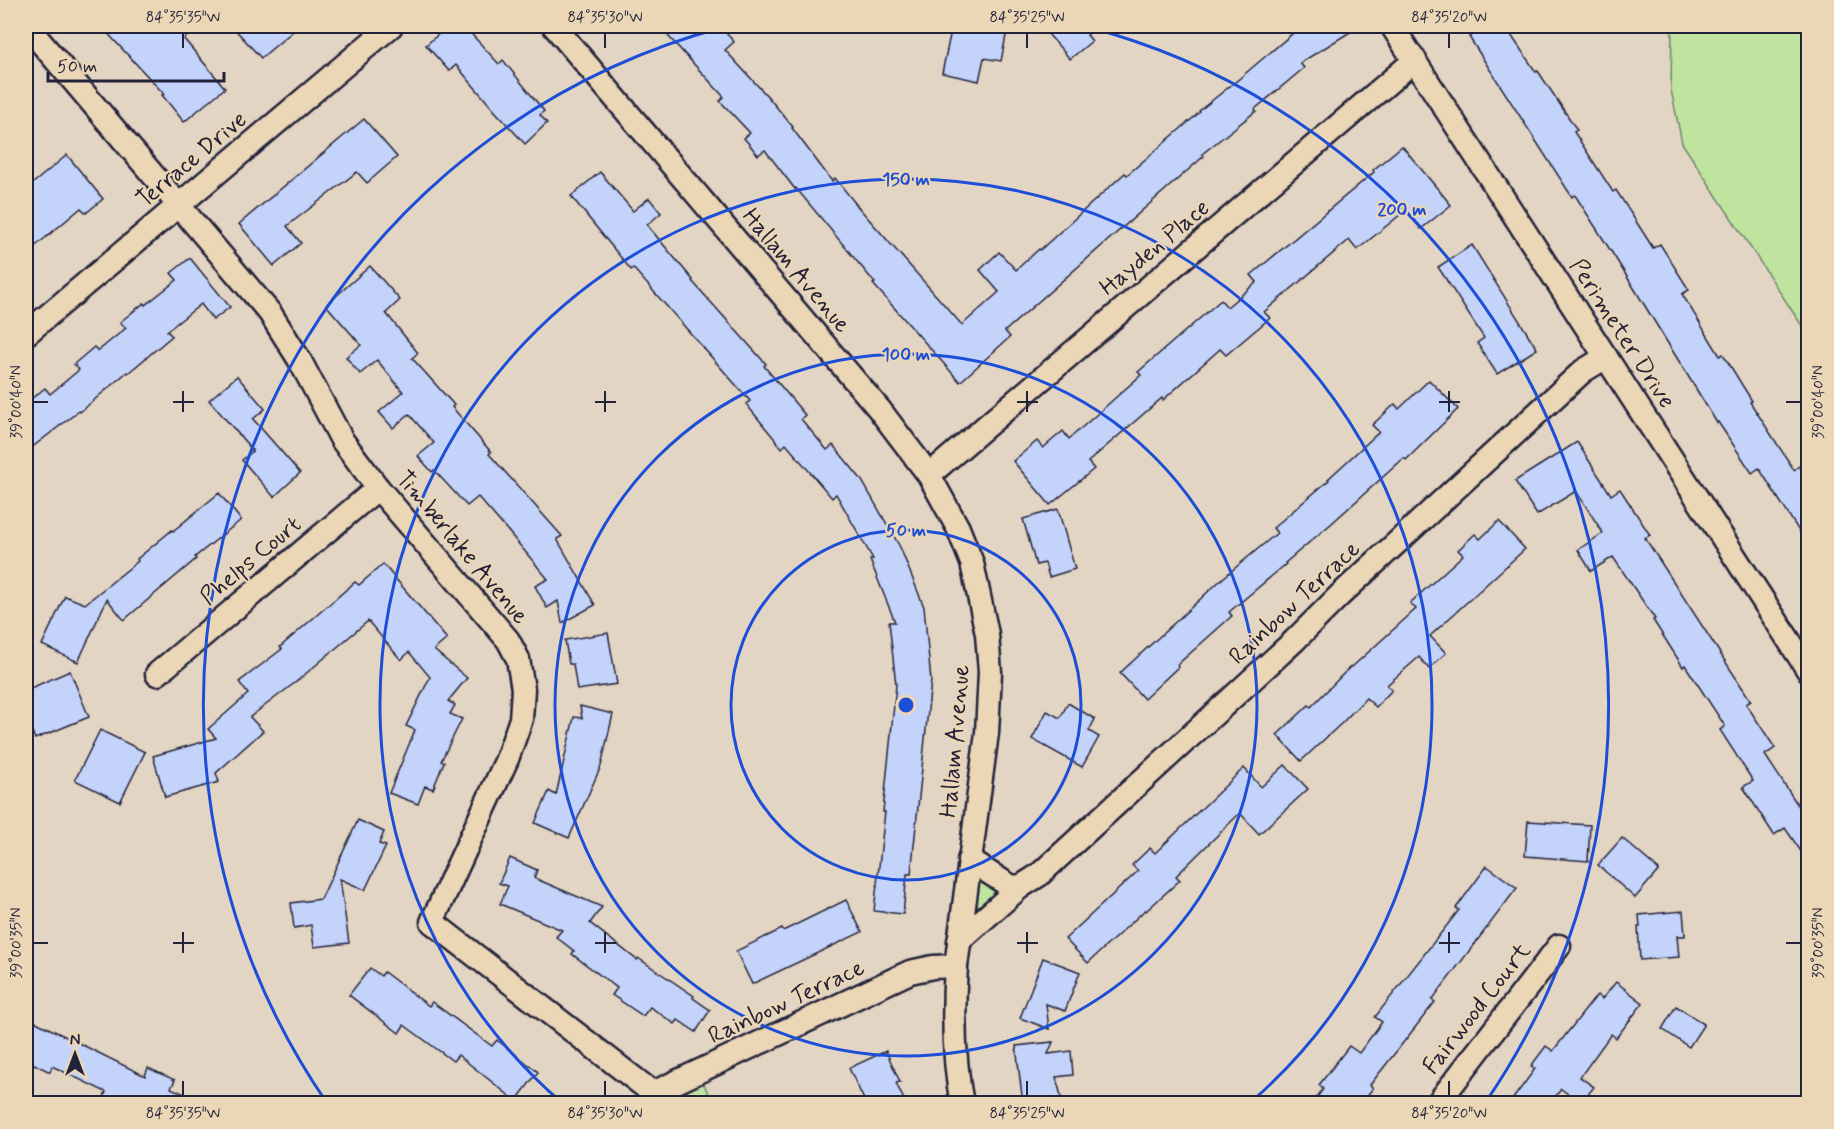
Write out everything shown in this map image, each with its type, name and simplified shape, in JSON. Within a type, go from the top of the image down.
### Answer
[{"type":"street","name":"Timberlake Avenue","points":[[27,26],[270,313],[299,359],[342,440],[378,488],[508,640],[518,659],[523,689],[521,719],[507,759],[432,922],[651,1098]]},
{"type":"street","name":"Terrace Drive","points":[[26,334],[391,26]]},
{"type":"street","name":"Hallam Avenue","points":[[554,26],[879,409],[929,475],[958,528],[972,563],[987,634],[990,672],[987,733],[956,966],[955,1045],[962,1104]]},
{"type":"street","name":"Perimeter Drive","points":[[1392,26],[1809,670]]},
{"type":"street","name":"Hayden Place","points":[[929,475],[1414,60]]},
{"type":"street","name":"Rainbow Terrace","points":[[959,941],[1020,887],[1039,875],[1583,371],[1606,357]]},
{"type":"street","name":"Phelps Court","points":[[157,674],[378,488]]},
{"type":"street","points":[[969,860],[1010,886],[1020,887]]},
{"type":"street","name":"Fairwood Court","points":[[1437,1104],[1558,946]]},
{"type":"street","name":"Rainbow Terrace","points":[[651,1098],[910,972],[933,967],[956,966]]},
{"type":"green space","points":[[1672,26],[1808,26],[1808,335],[1682,143],[1671,90]]},
{"type":"green space","points":[[980,879],[998,891],[978,906],[976,905]]},
{"type":"green space","points":[[698,1072],[713,1103],[648,1104]]},
{"type":"building","points":[[101,26],[199,26],[184,39],[225,88],[184,122],[162,95],[164,94]]},
{"type":"building","points":[[232,26],[299,26],[261,58]]},
{"type":"building","points":[[448,26],[464,26],[499,64],[503,60],[544,111],[540,115],[547,123],[525,144],[456,65],[449,71],[426,45]]},
{"type":"building","points":[[659,26],[720,26],[734,42],[725,50],[793,127],[832,181],[835,178],[962,325],[999,292],[980,270],[999,252],[1016,270],[1125,173],[1127,175],[1199,111],[1293,33],[1288,26],[1360,26],[1300,63],[1304,68],[1255,109],[1256,111],[1202,154],[1204,156],[1005,331],[1010,337],[960,382],[873,284],[875,283],[765,150],[758,155],[744,138],[750,133],[720,101],[724,97]]},
{"type":"building","points":[[952,26],[1008,26],[1001,61],[984,58],[979,81],[942,73]]},
{"type":"building","points":[[1041,26],[1098,26],[1087,35],[1092,41],[1070,59]]},
{"type":"building","points":[[1473,26],[1505,26],[1577,130],[1574,132],[1613,192],[1616,190],[1653,248],[1660,244],[1689,290],[1682,294],[1720,356],[1723,354],[1752,401],[1750,402],[1794,470],[1799,466],[1809,481],[1809,547],[1759,468],[1752,473],[1717,423],[1575,195],[1572,197],[1469,37],[1477,32]]},
{"type":"building","points":[[364,119],[397,157],[367,183],[357,172],[287,226],[301,243],[274,266],[239,224]]},
{"type":"building","points":[[1402,146],[1451,205],[1421,229],[1406,210],[1357,250],[1349,240],[1264,312],[1270,318],[1226,355],[1220,349],[1088,462],[1094,469],[1050,505],[1013,461],[1037,441],[1043,448],[1063,431],[1069,439],[1141,375],[1138,372],[1221,300],[1227,307],[1257,282],[1251,275]]},
{"type":"building","points":[[67,155],[103,199],[86,213],[81,208],[26,254],[26,189]]},
{"type":"building","points":[[600,172],[633,211],[649,198],[661,213],[647,225],[692,281],[766,364],[764,366],[805,415],[801,419],[827,450],[833,445],[861,479],[900,547],[924,607],[931,681],[911,874],[907,874],[903,914],[874,911],[896,685],[889,622],[895,622],[870,560],[873,559],[836,494],[832,498],[786,444],[782,448],[746,404],[750,401],[633,268],[631,270],[571,196]]},
{"type":"building","points":[[1472,245],[1537,349],[1497,374],[1477,343],[1484,338],[1438,267]]},
{"type":"building","points":[[190,258],[230,307],[213,320],[201,304],[167,331],[172,336],[80,412],[26,452],[26,403],[45,388],[50,394],[79,370],[74,364],[94,347],[98,351],[126,328],[120,322],[177,280],[171,273]]},
{"type":"building","points":[[370,266],[400,300],[386,313],[418,353],[412,358],[454,405],[452,407],[491,452],[489,454],[562,536],[557,539],[595,605],[562,623],[558,601],[547,608],[535,586],[548,579],[507,530],[478,497],[467,506],[418,456],[434,443],[409,414],[393,428],[379,412],[403,392],[377,360],[360,374],[346,357],[361,345],[326,305]]},
{"type":"building","points":[[237,376],[265,409],[253,419],[300,473],[274,497],[242,460],[253,451],[209,400]]},
{"type":"building","points":[[1429,380],[1458,409],[1406,460],[1404,458],[1229,612],[1232,616],[1177,665],[1178,667],[1144,699],[1120,673],[1223,578],[1277,533],[1273,528],[1329,480],[1379,432],[1372,425],[1395,404],[1399,409]]},
{"type":"building","points":[[1577,442],[1611,495],[1620,489],[1650,535],[1645,538],[1751,701],[1746,704],[1775,748],[1765,755],[1809,822],[1809,863],[1785,828],[1774,835],[1743,787],[1753,781],[1720,730],[1725,726],[1685,665],[1683,667],[1653,620],[1655,619],[1613,557],[1591,571],[1578,550],[1603,533],[1576,491],[1537,515],[1515,481]]},
{"type":"building","points":[[219,493],[241,520],[124,620],[107,599],[78,662],[42,645],[65,596],[85,604]]},
{"type":"building","points":[[1058,509],[1075,569],[1049,577],[1045,563],[1036,565],[1023,519]]},
{"type":"building","points":[[1499,521],[1525,549],[1430,636],[1446,653],[1429,669],[1419,657],[1387,685],[1392,690],[1376,707],[1366,698],[1301,761],[1277,735],[1309,705],[1311,707],[1351,666],[1416,609],[1410,603],[1463,555],[1458,550],[1475,534],[1480,539]]},
{"type":"building","points":[[383,564],[447,639],[434,650],[467,678],[448,701],[455,705],[450,714],[462,719],[441,761],[444,762],[433,789],[425,786],[418,804],[389,793],[415,730],[406,726],[430,677],[409,652],[401,660],[368,621],[296,682],[250,717],[263,731],[216,773],[219,782],[165,797],[153,756],[216,738],[208,729],[248,694],[239,682],[282,649],[280,647],[355,582],[359,585]]},
{"type":"building","points":[[608,633],[617,684],[577,690],[573,664],[569,664],[565,640]]},
{"type":"building","points":[[70,671],[89,717],[35,739],[26,716],[26,690]]},
{"type":"building","points":[[1068,703],[1095,719],[1089,731],[1099,737],[1082,767],[1032,739],[1047,711],[1060,718]]},
{"type":"building","points":[[580,706],[613,714],[601,766],[569,838],[535,823],[549,791],[556,795],[574,717],[582,718]]},
{"type":"building","points":[[100,730],[145,752],[120,802],[75,780]]},
{"type":"building","points":[[1285,765],[1308,789],[1259,834],[1240,813],[1176,876],[1180,880],[1088,963],[1065,939],[1138,871],[1132,865],[1150,848],[1155,853],[1244,768],[1261,787]]},
{"type":"building","points":[[358,820],[384,832],[379,844],[386,846],[365,890],[340,879],[349,943],[314,947],[311,925],[294,928],[291,903],[321,899]]},
{"type":"building","points":[[1528,821],[1590,825],[1588,861],[1525,856]]},
{"type":"building","points":[[1622,838],[1659,870],[1635,898],[1598,865]]},
{"type":"building","points":[[510,858],[537,870],[534,878],[602,907],[590,923],[637,960],[638,958],[694,996],[693,998],[710,1010],[696,1032],[678,1020],[675,1024],[650,1007],[643,1016],[612,995],[617,988],[572,954],[574,951],[556,937],[562,930],[500,904],[508,886],[499,883]]},
{"type":"building","points":[[1487,866],[1517,888],[1432,1000],[1435,1002],[1370,1085],[1373,1088],[1361,1104],[1312,1104],[1323,1089],[1319,1085],[1349,1046],[1359,1053],[1382,1022],[1375,1017],[1459,910],[1456,908]]},
{"type":"building","points":[[846,900],[862,932],[752,984],[736,951]]},
{"type":"building","points":[[1683,911],[1685,936],[1677,936],[1679,957],[1640,960],[1639,915]]},
{"type":"building","points":[[1043,958],[1080,972],[1065,1011],[1046,1004],[1049,1029],[1020,1018]]},
{"type":"building","points":[[370,968],[381,976],[384,972],[429,1006],[432,1002],[492,1046],[497,1040],[538,1072],[516,1101],[458,1055],[453,1061],[404,1025],[399,1033],[349,995]]},
{"type":"building","points":[[1616,982],[1643,1003],[1616,1038],[1611,1034],[1580,1077],[1594,1087],[1581,1103],[1561,1089],[1550,1104],[1509,1104],[1535,1069],[1531,1066],[1546,1046],[1553,1051],[1597,995],[1602,999]]},
{"type":"building","points":[[1676,1006],[1704,1024],[1689,1047],[1662,1029]]},
{"type":"building","points":[[26,1017],[145,1076],[148,1068],[175,1080],[171,1088],[207,1104],[117,1104],[104,1097],[106,1092],[52,1066],[50,1072],[26,1060]]},
{"type":"building","points":[[1053,1042],[1048,1054],[1071,1051],[1073,1075],[1056,1077],[1063,1104],[1023,1104],[1016,1046]]},
{"type":"building","points":[[886,1051],[900,1082],[896,1083],[906,1104],[866,1104],[849,1068]]}]
